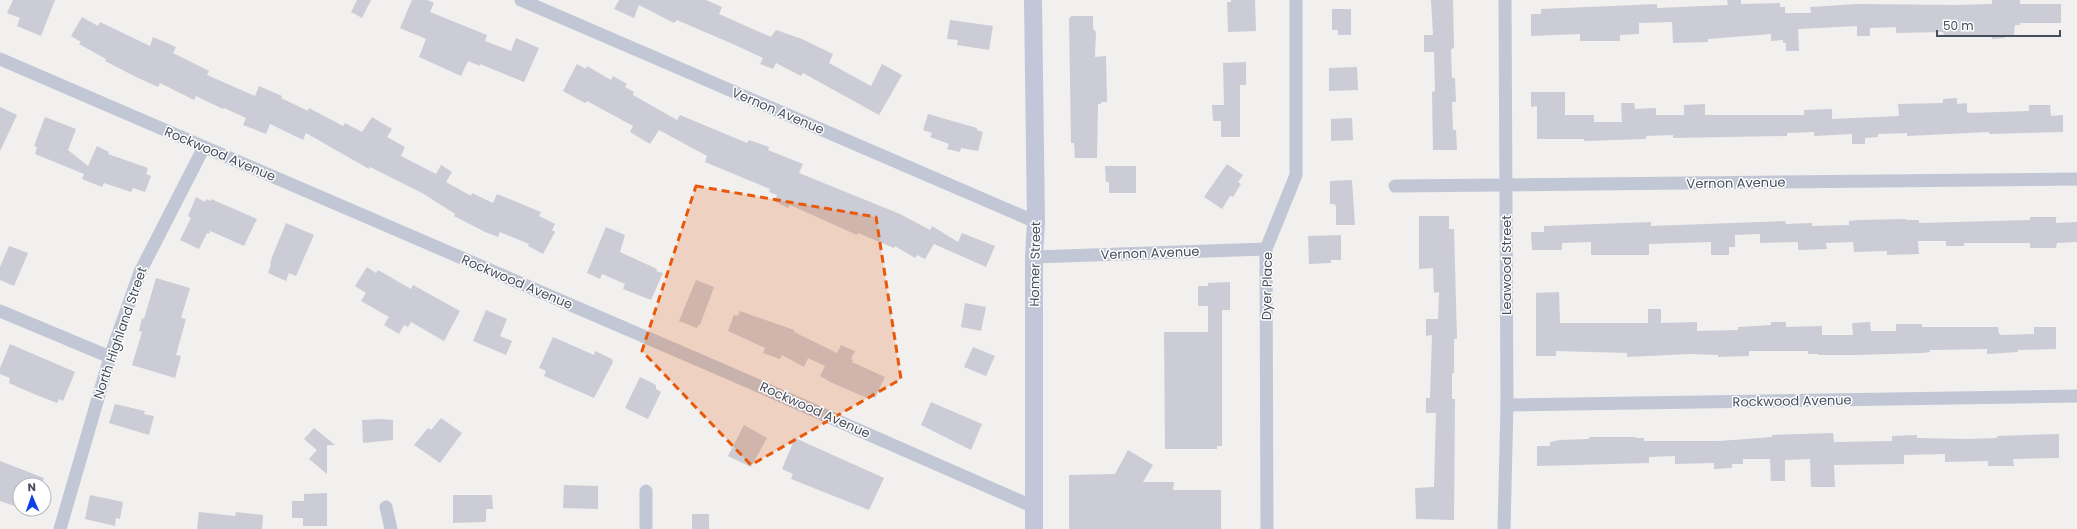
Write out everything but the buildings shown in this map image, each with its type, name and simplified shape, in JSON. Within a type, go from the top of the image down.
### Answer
[{"type":"street","name":"Vernon Avenue","points":[[521,0],[1036,222]]},
{"type":"street","name":"Homer Street","points":[[1032,0],[1036,222],[1034,257],[1034,529]]},
{"type":"street","name":"Dyer Place","points":[[1267,529],[1266,249],[1296,175],[1296,0]]},
{"type":"street","name":"Leawood Street","points":[[1504,0],[1508,405],[1504,529]]},
{"type":"street","name":"Rockwood Avenue","points":[[0,59],[722,370],[1034,507]]},
{"type":"street","name":"North Highland Street","points":[[60,529],[110,357],[140,272],[204,147]]},
{"type":"street","name":"Vernon Avenue","points":[[1395,186],[2077,179]]},
{"type":"street","name":"Vernon Avenue","points":[[1034,257],[1266,249]]},
{"type":"street","points":[[0,311],[110,357]]},
{"type":"street","name":"Rockwood Avenue","points":[[1508,405],[2077,396]]},
{"type":"street","points":[[646,491],[646,529]]},
{"type":"street","points":[[386,507],[391,529]]},
{"type":"highlighted area","points":[[696,186],[876,217],[901,379],[751,465],[642,351]]}]
